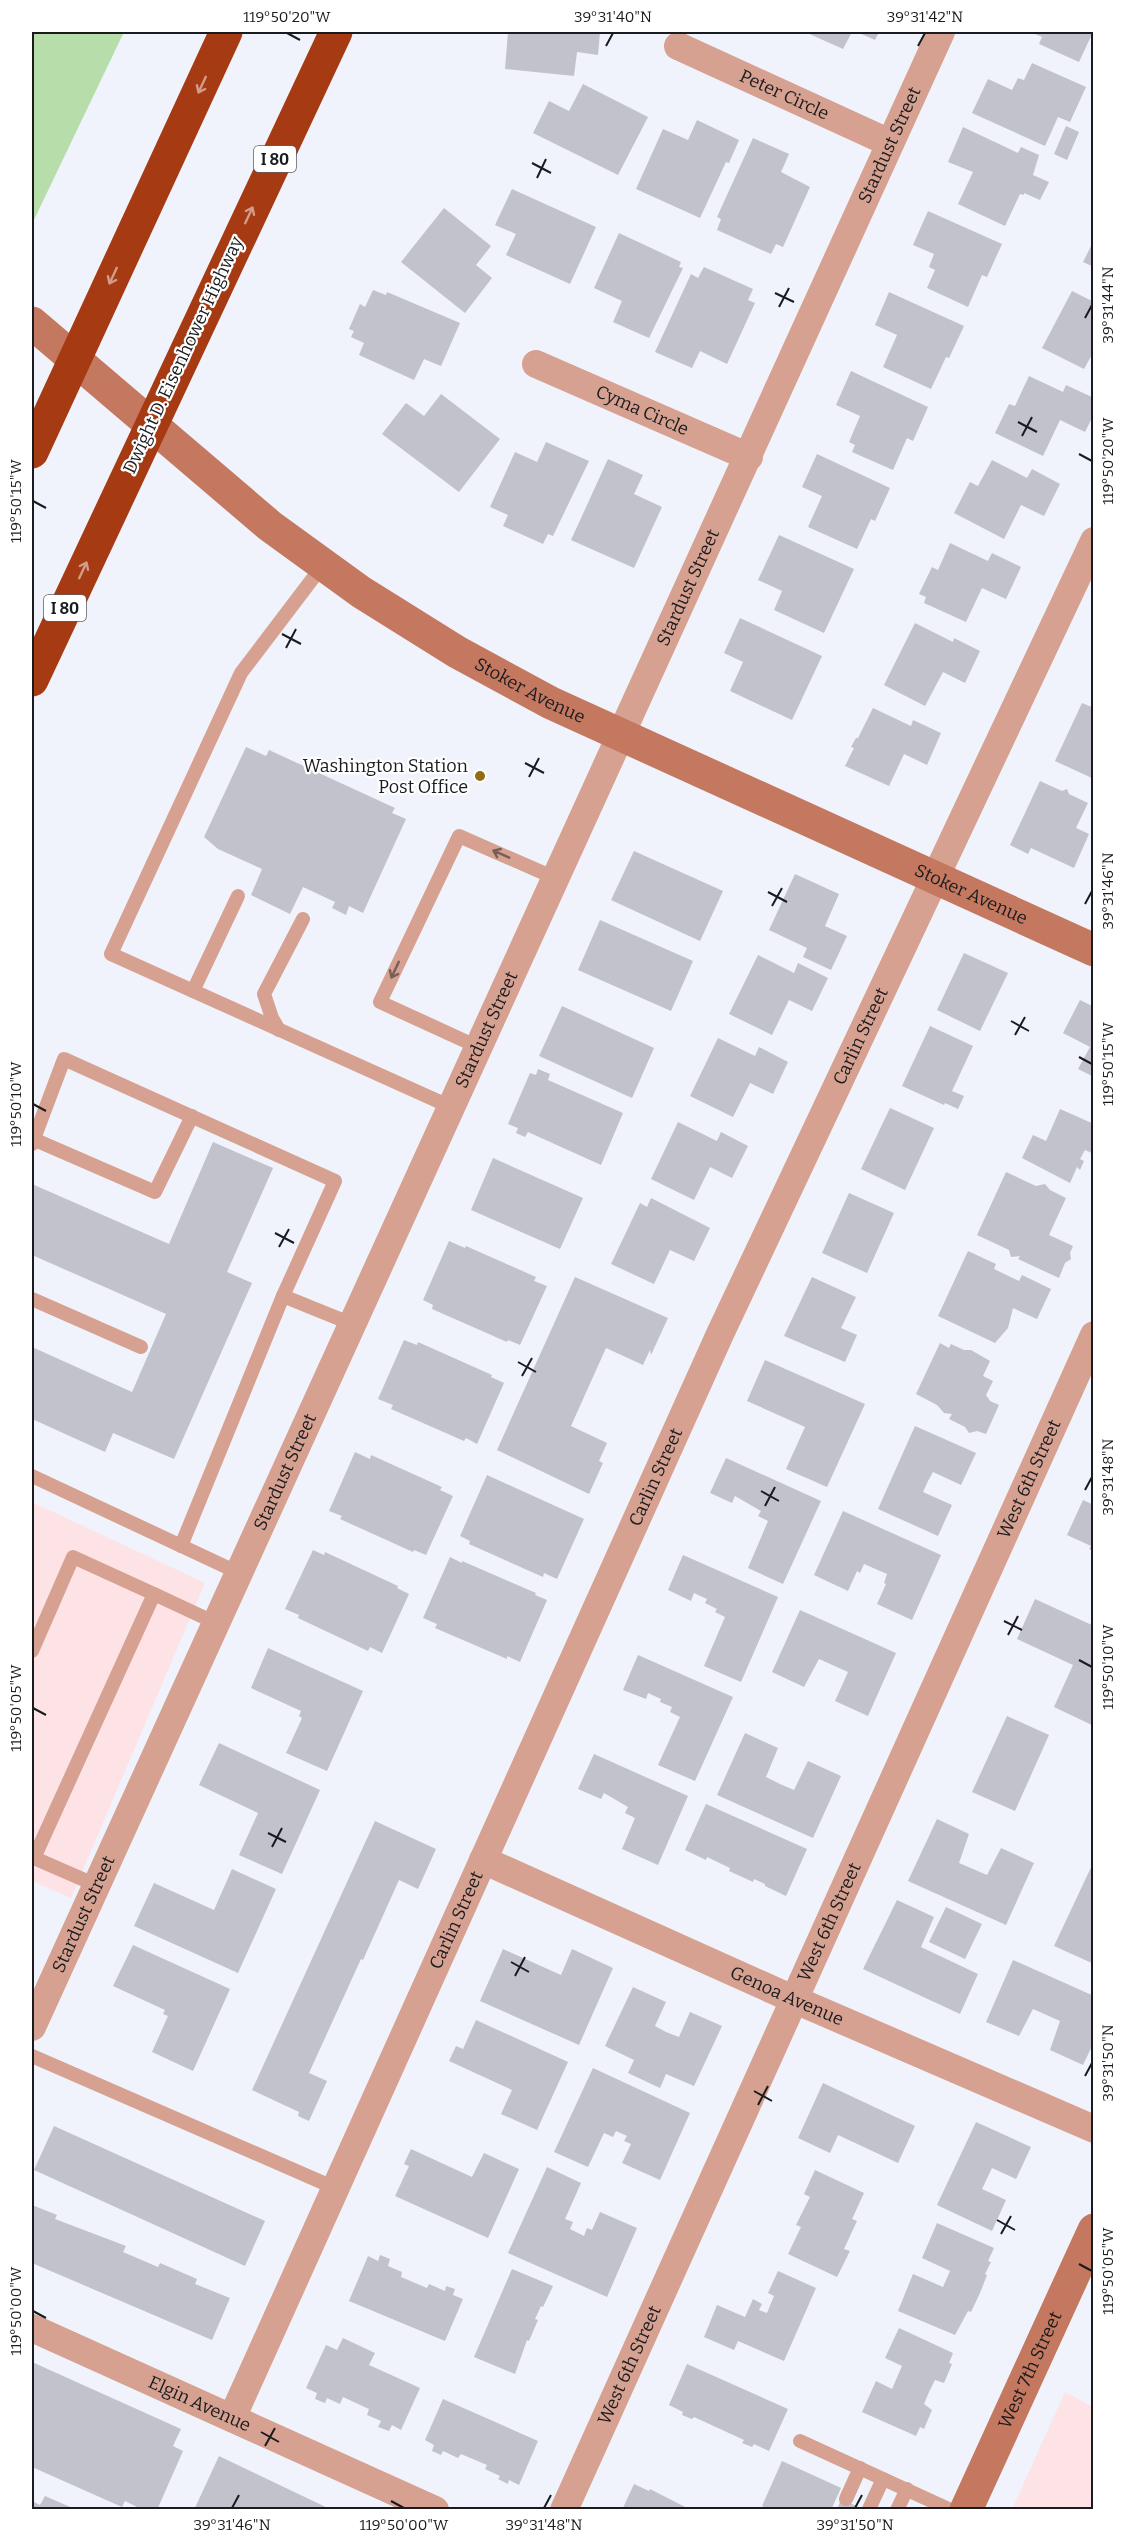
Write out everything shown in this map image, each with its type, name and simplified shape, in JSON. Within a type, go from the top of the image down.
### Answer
[{"type":"highway","points":[[32,452],[226,32]]},
{"type":"highway","name":"Dwight D. Eisenhower Highway","points":[[32,680],[336,32]]},
{"type":"street","name":"Stardust Street","points":[[32,2027],[941,32]]},
{"type":"street","name":"Peter Circle","points":[[678,46],[890,143]]},
{"type":"street","name":"Stoker Avenue","points":[[32,323],[237,500],[361,592],[457,652],[551,703],[1094,950]]},
{"type":"street","name":"Cyma Circle","points":[[536,364],[749,457]]},
{"type":"street","name":"Carlin Street","points":[[232,2418],[720,1334],[1094,541]]},
{"type":"street","name":"West 6th Street","points":[[564,2510],[792,1999],[1094,1335]]},
{"type":"street","name":"Genoa Avenue","points":[[483,1860],[792,1999],[1094,2129]]},
{"type":"street","name":"West 7th Street","points":[[966,2510],[1094,2230]]},
{"type":"street","name":"Elgin Avenue","points":[[32,2328],[435,2510]]},
{"type":"lane","points":[[323,565],[241,673],[111,954],[451,1107]]},
{"type":"lane","points":[[478,1047],[380,1002],[459,836],[555,878]]},
{"type":"lane","points":[[193,991],[238,896]]},
{"type":"lane","points":[[279,1030],[272,1018],[264,994],[303,919]]},
{"type":"lane","points":[[181,1546],[283,1296],[335,1181],[192,1116],[64,1059],[32,1141],[155,1192],[192,1116]]},
{"type":"lane","points":[[283,1296],[352,1324]]},
{"type":"lane","points":[[32,1299],[141,1347]]},
{"type":"lane","points":[[32,1476],[239,1572]]},
{"type":"lane","points":[[32,1651],[73,1557],[216,1623]]},
{"type":"lane","points":[[96,1885],[33,1858],[154,1594]]},
{"type":"lane","points":[[32,2056],[335,2188]]},
{"type":"lane","points":[[800,2441],[951,2510]]},
{"type":"lane","points":[[846,2499],[860,2468]]},
{"type":"lane","points":[[869,2509],[883,2478]]},
{"type":"lane","points":[[897,2510],[906,2489]]},
{"type":"shaded area","points":[[32,1502],[205,1583],[71,1898],[32,1881]]},
{"type":"shaded area","points":[[1065,2392],[1093,2407],[1093,2509],[1012,2509]]},
{"type":"green space","points":[[32,32],[124,32],[32,224]]},
{"type":"building","points":[[508,32],[600,32],[598,55],[577,52],[574,76],[505,69]]},
{"type":"building","points":[[805,32],[852,32],[843,49]]},
{"type":"building","points":[[857,32],[879,32],[875,40]]},
{"type":"building","points":[[1036,32],[1093,32],[1079,62],[1039,44],[1042,37],[1035,34]]},
{"type":"building","points":[[1032,63],[1086,87],[1070,122],[1058,117],[1045,146],[972,113],[988,79],[1012,90],[1018,78],[1024,80]]},
{"type":"building","points":[[583,84],[648,117],[618,175],[533,133],[549,101],[569,111]]},
{"type":"building","points":[[697,120],[739,140],[700,218],[636,189],[663,129],[688,140]]},
{"type":"building","points":[[1066,126],[1079,132],[1067,160],[1054,154]]},
{"type":"building","points":[[963,127],[1018,153],[1021,147],[1039,155],[1033,175],[1049,182],[1040,200],[1024,193],[1024,195],[1020,194],[1005,226],[958,204],[973,172],[948,162]]},
{"type":"building","points":[[753,138],[789,154],[781,172],[810,187],[783,247],[776,244],[771,254],[717,230],[721,219],[717,217]]},
{"type":"building","points":[[512,189],[596,227],[570,284],[506,255],[516,234],[495,225]]},
{"type":"building","points":[[444,208],[491,246],[476,265],[492,278],[465,313],[401,262]]},
{"type":"building","points":[[928,211],[1002,244],[987,277],[982,275],[968,307],[927,288],[935,270],[929,267],[934,254],[913,245]]},
{"type":"building","points":[[619,233],[681,262],[679,267],[683,268],[649,338],[613,322],[622,301],[594,288]]},
{"type":"building","points":[[1094,240],[1094,267],[1083,262]]},
{"type":"building","points":[[704,267],[753,289],[748,300],[755,303],[727,364],[700,351],[692,368],[655,352],[691,274],[698,278]]},
{"type":"building","points":[[373,290],[386,295],[387,292],[460,323],[441,366],[424,359],[414,380],[359,355],[364,343],[351,337],[354,331],[349,329],[360,304],[365,307]]},
{"type":"building","points":[[1072,291],[1094,302],[1094,351],[1084,369],[1042,348]]},
{"type":"building","points":[[889,292],[964,326],[931,389],[883,367],[897,335],[875,325]]},
{"type":"building","points":[[851,371],[928,407],[913,441],[907,438],[893,470],[852,452],[855,445],[849,442],[860,416],[836,405]]},
{"type":"building","points":[[1029,376],[1063,392],[1066,385],[1094,398],[1094,414],[1085,432],[1060,420],[1043,456],[995,433],[1009,404],[1015,406]]},
{"type":"building","points":[[441,394],[500,439],[459,492],[382,434],[406,403],[424,416]]},
{"type":"building","points":[[546,442],[589,461],[553,536],[548,534],[543,544],[503,526],[508,515],[490,507],[515,452],[537,462]]},
{"type":"building","points":[[817,454],[890,488],[875,521],[871,519],[857,549],[808,527],[822,496],[802,487]]},
{"type":"building","points":[[608,459],[643,475],[634,494],[662,507],[634,568],[571,540]]},
{"type":"building","points":[[992,460],[1027,478],[1032,469],[1060,484],[1044,516],[1021,505],[1004,539],[954,513],[970,482],[978,486]]},
{"type":"building","points":[[779,535],[854,569],[824,633],[774,610],[782,591],[758,580]]},
{"type":"building","points":[[950,543],[988,561],[992,553],[1021,567],[1006,599],[982,588],[966,622],[924,603],[926,597],[919,594],[932,567],[938,570]]},
{"type":"building","points":[[740,618],[822,656],[792,720],[730,691],[743,662],[724,653]]},
{"type":"building","points":[[915,623],[953,642],[954,638],[980,651],[965,683],[943,672],[925,706],[884,685]]},
{"type":"building","points":[[1082,703],[1094,708],[1094,779],[1055,761]]},
{"type":"building","points":[[873,708],[911,726],[913,720],[941,733],[927,765],[904,754],[889,786],[845,766],[854,748],[851,747]]},
{"type":"building","points":[[246,747],[266,756],[269,750],[395,808],[392,813],[406,819],[363,913],[349,906],[346,915],[332,908],[335,902],[303,887],[290,914],[251,895],[262,869],[218,849],[204,837]]},
{"type":"building","points":[[1040,781],[1062,791],[1067,789],[1069,794],[1088,803],[1076,828],[1089,834],[1074,868],[1031,848],[1028,854],[1010,845]]},
{"type":"building","points":[[634,851],[723,891],[700,941],[611,900]]},
{"type":"building","points":[[795,874],[839,894],[825,926],[847,936],[831,970],[803,957],[807,948],[769,930]]},
{"type":"building","points":[[600,920],[693,961],[671,1011],[578,970]]},
{"type":"building","points":[[964,953],[1008,973],[980,1031],[937,1010]]},
{"type":"building","points":[[758,955],[794,973],[798,963],[828,978],[812,1011],[789,1000],[772,1035],[729,1014]]},
{"type":"building","points":[[1080,1000],[1094,1007],[1094,1077],[1078,1069],[1090,1047],[1063,1033]]},
{"type":"building","points":[[562,1006],[654,1048],[632,1098],[539,1056]]},
{"type":"building","points":[[930,1026],[973,1046],[952,1091],[964,1096],[958,1109],[902,1086]]},
{"type":"building","points":[[718,1038],[755,1056],[759,1047],[788,1062],[773,1094],[750,1083],[733,1117],[690,1096]]},
{"type":"building","points":[[538,1069],[550,1074],[548,1080],[623,1113],[601,1165],[528,1132],[525,1137],[516,1133],[518,1128],[508,1124],[530,1073],[536,1075]]},
{"type":"building","points":[[890,1108],[934,1128],[905,1190],[861,1169]]},
{"type":"building","points":[[1060,1109],[1094,1124],[1094,1154],[1085,1150],[1080,1159],[1084,1161],[1080,1170],[1077,1167],[1070,1183],[1022,1158],[1033,1135],[1046,1141]]},
{"type":"building","points":[[678,1122],[717,1141],[721,1132],[748,1146],[732,1178],[710,1167],[694,1200],[651,1179]]},
{"type":"building","points":[[213,1142],[273,1168],[227,1272],[252,1283],[174,1459],[113,1433],[105,1452],[32,1419],[32,1347],[132,1392],[166,1314],[32,1255],[32,1184],[169,1244]]},
{"type":"building","points":[[493,1158],[583,1198],[560,1249],[471,1210]]},
{"type":"building","points":[[1006,1172],[1036,1186],[1045,1184],[1050,1190],[1066,1198],[1049,1235],[1073,1246],[1070,1253],[1071,1259],[1065,1263],[1059,1278],[1018,1259],[1020,1256],[1011,1257],[1009,1250],[977,1235]]},
{"type":"building","points":[[849,1193],[894,1213],[867,1273],[822,1253]]},
{"type":"building","points":[[651,1198],[710,1228],[694,1261],[670,1250],[654,1284],[611,1264],[640,1203],[647,1207]]},
{"type":"building","points":[[449,1241],[465,1248],[466,1246],[536,1277],[534,1281],[547,1286],[520,1345],[508,1340],[507,1342],[432,1309],[433,1305],[423,1300]]},
{"type":"building","points":[[968,1251],[996,1264],[994,1269],[1019,1281],[1022,1275],[1051,1289],[1037,1319],[1013,1308],[1008,1328],[995,1343],[938,1316]]},
{"type":"building","points":[[575,1277],[668,1318],[651,1355],[650,1350],[643,1365],[606,1348],[571,1426],[607,1443],[599,1461],[603,1463],[589,1494],[497,1450]]},
{"type":"building","points":[[812,1277],[856,1297],[841,1328],[857,1335],[845,1362],[784,1336]]},
{"type":"building","points":[[404,1340],[417,1345],[418,1342],[492,1375],[491,1377],[504,1383],[477,1444],[466,1438],[464,1441],[391,1409],[393,1405],[378,1399]]},
{"type":"building","points":[[940,1343],[949,1348],[951,1344],[964,1350],[971,1350],[990,1361],[983,1376],[993,1381],[986,1395],[990,1401],[999,1405],[986,1434],[977,1431],[969,1433],[965,1427],[949,1419],[952,1414],[944,1413],[937,1405],[916,1394]]},
{"type":"building","points":[[765,1360],[865,1404],[827,1487],[786,1469],[805,1427],[747,1401]]},
{"type":"building","points":[[915,1426],[976,1453],[961,1485],[933,1472],[928,1481],[923,1492],[952,1505],[938,1536],[878,1509]]},
{"type":"building","points":[[355,1452],[370,1459],[371,1455],[442,1487],[440,1490],[453,1496],[426,1555],[414,1550],[413,1552],[340,1519],[342,1516],[329,1511]]},
{"type":"building","points":[[726,1458],[821,1501],[783,1584],[748,1568],[768,1521],[758,1516],[761,1511],[735,1496],[732,1503],[710,1493]]},
{"type":"building","points":[[487,1475],[584,1519],[557,1579],[544,1573],[543,1577],[469,1544],[470,1541],[460,1536]]},
{"type":"building","points":[[1083,1500],[1094,1505],[1094,1551],[1089,1549],[1091,1546],[1067,1535]]},
{"type":"building","points":[[843,1511],[941,1555],[912,1620],[877,1604],[886,1584],[884,1583],[887,1574],[864,1564],[860,1573],[857,1571],[848,1591],[814,1575]]},
{"type":"building","points":[[313,1550],[324,1555],[325,1552],[398,1586],[397,1588],[409,1594],[382,1653],[370,1647],[368,1651],[298,1618],[299,1615],[285,1609]]},
{"type":"building","points":[[683,1555],[778,1597],[741,1682],[704,1666],[725,1617],[715,1612],[717,1609],[705,1603],[707,1599],[694,1593],[691,1601],[668,1590]]},
{"type":"building","points":[[450,1557],[536,1593],[535,1595],[547,1600],[520,1662],[507,1656],[507,1659],[435,1628],[437,1624],[423,1618]]},
{"type":"building","points":[[1035,1599],[1094,1626],[1094,1726],[1054,1707],[1073,1665],[1017,1639]]},
{"type":"building","points":[[800,1610],[896,1653],[868,1716],[835,1701],[848,1672],[819,1659],[804,1687],[772,1672]]},
{"type":"building","points":[[268,1648],[363,1691],[327,1771],[286,1753],[302,1718],[299,1716],[301,1711],[251,1688]]},
{"type":"building","points":[[638,1655],[733,1697],[695,1781],[658,1765],[680,1717],[670,1712],[672,1707],[660,1702],[661,1699],[648,1693],[646,1699],[623,1690]]},
{"type":"building","points":[[1007,1716],[1049,1735],[1015,1811],[972,1792]]},
{"type":"building","points":[[745,1733],[778,1748],[766,1777],[780,1784],[794,1790],[808,1761],[841,1776],[813,1838],[717,1795]]},
{"type":"building","points":[[219,1743],[320,1790],[282,1874],[239,1855],[258,1813],[199,1785]]},
{"type":"building","points":[[594,1754],[688,1796],[658,1865],[622,1849],[635,1818],[625,1813],[628,1807],[604,1793],[601,1799],[578,1789]]},
{"type":"building","points":[[706,1804],[807,1849],[786,1896],[754,1879],[753,1882],[729,1871],[730,1868],[707,1857],[706,1860],[685,1850]]},
{"type":"building","points":[[937,1819],[969,1834],[959,1863],[987,1875],[1001,1848],[1034,1863],[1006,1925],[908,1881]]},
{"type":"building","points":[[375,1821],[436,1849],[418,1889],[399,1880],[363,1960],[361,1959],[309,2073],[327,2081],[309,2121],[298,2116],[299,2112],[252,2090]]},
{"type":"building","points":[[1094,1861],[1094,1964],[1054,1946]]},
{"type":"building","points":[[232,1869],[276,1889],[238,1973],[134,1926],[154,1883],[214,1910]]},
{"type":"building","points":[[897,1900],[934,1917],[921,1947],[978,1974],[960,2014],[863,1969]]},
{"type":"building","points":[[946,1907],[982,1924],[965,1959],[929,1942]]},
{"type":"building","points":[[133,1945],[230,1989],[193,2071],[152,2052],[168,2016],[163,2014],[165,2010],[113,1986]]},
{"type":"building","points":[[503,1949],[561,1975],[572,1949],[613,1968],[579,2045],[480,2001]]},
{"type":"building","points":[[1013,1960],[1094,1996],[1094,2042],[1083,2065],[1050,2050],[1060,2021],[1033,2009],[1019,2036],[986,2022]]},
{"type":"building","points":[[633,1987],[666,2002],[655,2026],[666,2032],[679,2037],[690,2012],[722,2026],[694,2086],[666,2074],[660,2088],[628,2073],[634,2060],[605,2046]]},
{"type":"building","points":[[476,2020],[568,2062],[537,2130],[501,2114],[512,2090],[449,2061],[456,2046],[463,2049]]},
{"type":"building","points":[[593,2068],[690,2113],[660,2180],[622,2163],[631,2144],[624,2141],[627,2136],[616,2131],[613,2137],[604,2133],[588,2167],[554,2152]]},
{"type":"building","points":[[823,2083],[915,2126],[898,2163],[838,2135],[830,2153],[798,2138]]},
{"type":"building","points":[[976,2122],[1031,2147],[1016,2179],[992,2168],[982,2189],[1006,2200],[992,2231],[937,2205]]},
{"type":"building","points":[[54,2126],[265,2221],[245,2266],[34,2170]]},
{"type":"building","points":[[411,2149],[472,2177],[484,2153],[519,2169],[488,2238],[395,2196],[409,2166],[404,2164]]},
{"type":"building","points":[[547,2167],[581,2183],[565,2219],[573,2222],[570,2229],[584,2236],[587,2228],[592,2230],[600,2212],[637,2228],[607,2297],[508,2253]]},
{"type":"building","points":[[815,2170],[864,2193],[852,2219],[857,2221],[844,2249],[850,2251],[837,2277],[788,2254],[801,2227],[796,2225],[810,2197],[804,2194]]},
{"type":"building","points":[[32,2205],[57,2215],[55,2219],[126,2246],[123,2252],[158,2267],[160,2263],[197,2279],[195,2284],[230,2298],[212,2340],[32,2263]]},
{"type":"building","points":[[937,2223],[994,2248],[988,2261],[991,2262],[980,2293],[971,2312],[968,2311],[955,2335],[898,2311],[913,2274],[943,2287],[950,2271],[922,2258]]},
{"type":"building","points":[[380,2255],[390,2259],[388,2266],[402,2272],[401,2277],[427,2288],[429,2284],[445,2291],[446,2286],[455,2289],[453,2295],[463,2299],[445,2341],[349,2301],[368,2256],[378,2261]]},
{"type":"building","points":[[512,2269],[553,2286],[535,2319],[538,2320],[529,2341],[527,2340],[515,2374],[474,2357]]},
{"type":"building","points":[[778,2271],[816,2288],[784,2361],[738,2341],[734,2350],[704,2337],[717,2305],[745,2317],[753,2299],[762,2304],[759,2310],[767,2313],[774,2296],[768,2293]]},
{"type":"building","points":[[899,2328],[953,2353],[949,2363],[952,2364],[944,2383],[935,2380],[929,2392],[924,2404],[932,2410],[924,2429],[920,2427],[916,2436],[862,2412],[876,2381],[892,2389],[902,2366],[885,2358]]},
{"type":"building","points":[[343,2338],[375,2353],[369,2365],[420,2388],[401,2430],[392,2425],[389,2431],[378,2427],[381,2421],[367,2415],[369,2409],[343,2397],[340,2404],[327,2398],[325,2403],[315,2399],[317,2393],[306,2388],[326,2345],[337,2350]]},
{"type":"building","points":[[32,2362],[181,2429],[173,2446],[183,2451],[157,2510],[143,2510],[125,2501],[122,2507],[32,2467]]},
{"type":"building","points":[[687,2364],[788,2409],[769,2451],[754,2444],[752,2447],[742,2443],[744,2440],[694,2417],[692,2419],[682,2415],[683,2412],[669,2405]]},
{"type":"building","points":[[443,2399],[538,2441],[519,2485],[509,2480],[508,2484],[498,2479],[500,2476],[485,2469],[487,2465],[461,2454],[458,2458],[443,2451],[441,2455],[432,2451],[434,2445],[425,2440]]},
{"type":"building","points":[[219,2456],[332,2510],[194,2510]]},
{"type":"building","points":[[782,2461],[841,2488],[831,2510],[769,2510],[762,2506]]},
{"type":"building","points":[[634,2484],[649,2491],[650,2489],[691,2510],[622,2510]]},
{"type":"building","points":[[45,2496],[77,2510],[32,2510],[32,2501],[40,2505]]},
{"type":"building","points":[[841,2499],[865,2510],[837,2510]]},
{"type":"place","name":"Washington Station Post Office","points":[[480,776]]}]
